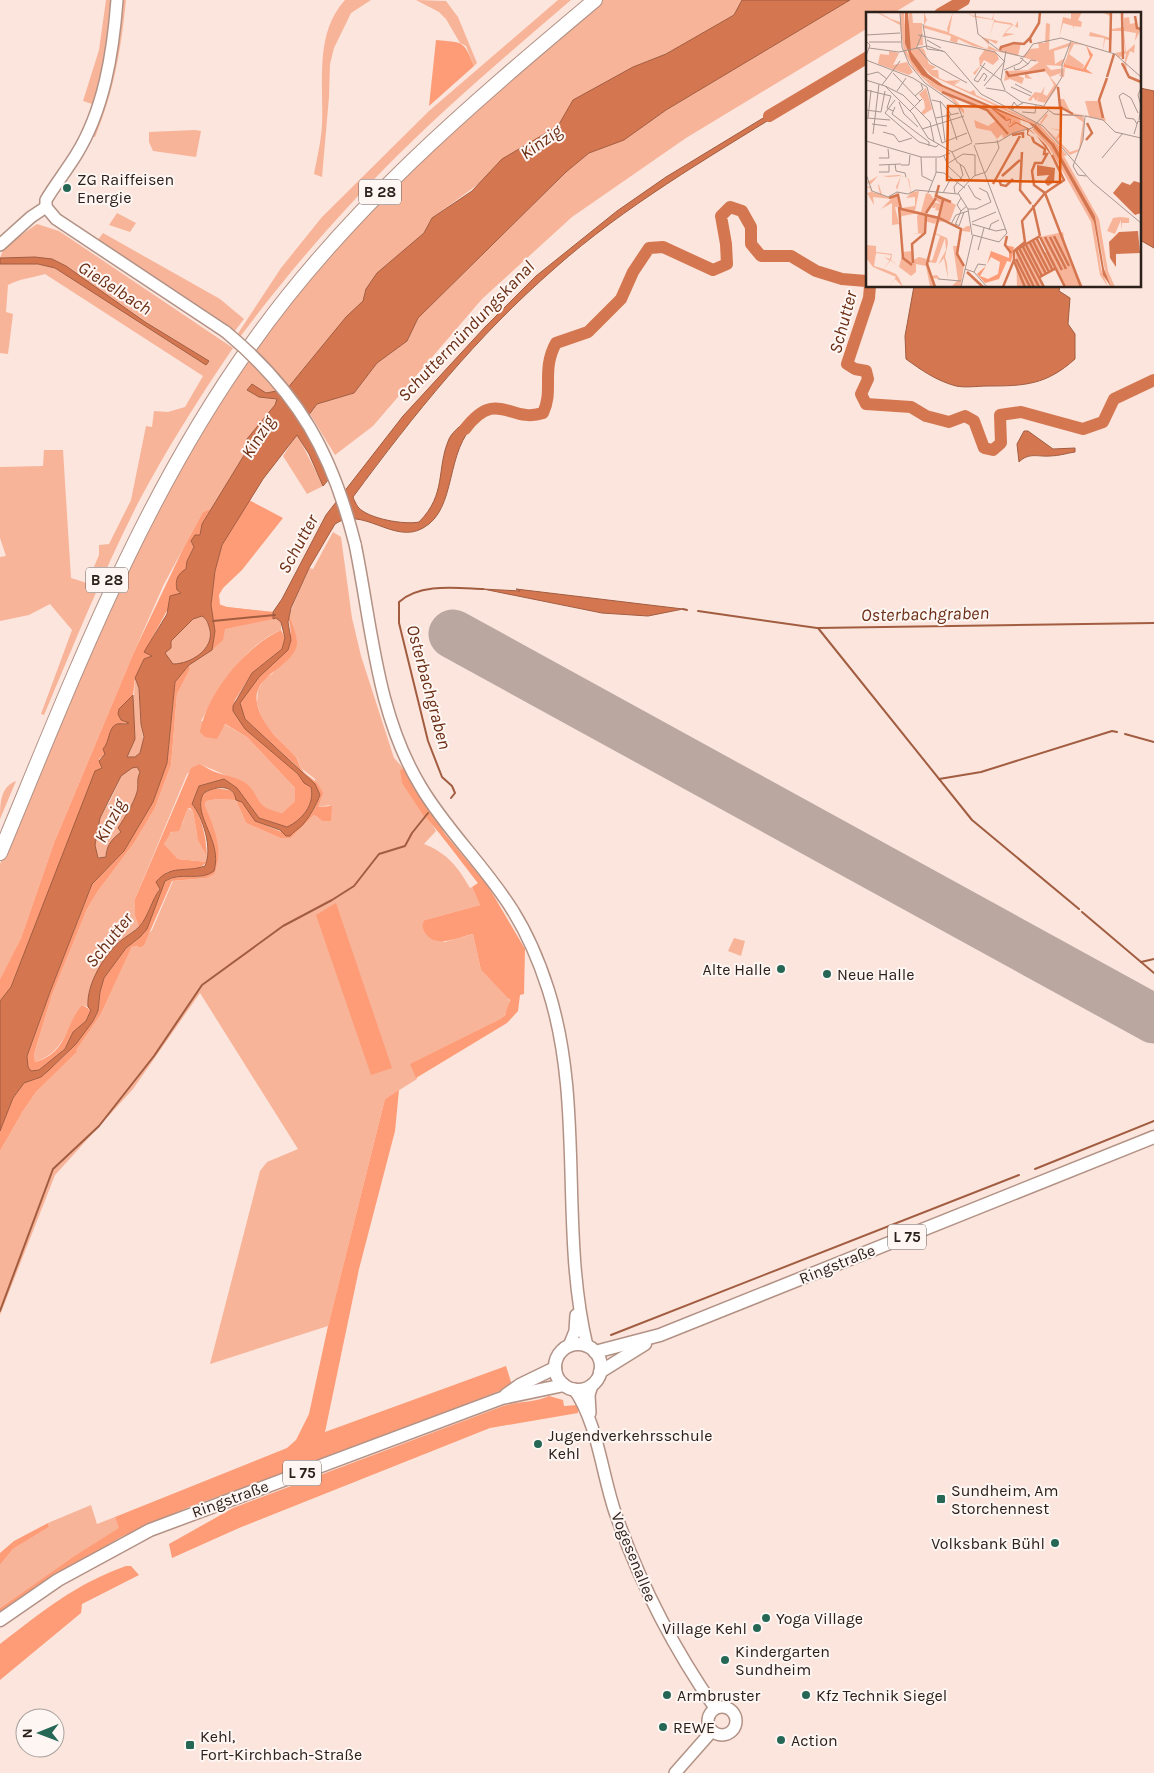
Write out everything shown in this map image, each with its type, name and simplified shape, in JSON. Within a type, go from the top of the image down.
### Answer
[{"type":"highway","name":"B 28","points":[[0,833],[100,595],[139,513],[194,413],[285,287],[356,206],[480,86],[581,0]]},
{"type":"highway","name":"B 28","points":[[0,853],[90,637],[142,524],[203,417],[251,344],[293,289],[362,210],[486,91],[595,0]]},
{"type":"main road","name":"Ringstraße","points":[[600,1372],[660,1335],[1154,1137]]},
{"type":"main road","name":"Ringstraße","points":[[591,1349],[660,1335]]},
{"type":"main road","points":[[569,1346],[591,1349],[600,1362],[600,1372],[592,1385],[580,1390],[569,1387],[555,1368],[560,1352],[569,1346]]},
{"type":"main road","name":"Ringstraße","points":[[502,1398],[520,1385],[555,1368]]},
{"type":"main road","name":"Ringstraße","points":[[0,1620],[58,1580],[150,1530],[502,1398],[569,1387]]},
{"type":"street","points":[[118,0],[111,54],[97,107],[77,154],[46,200],[46,207],[56,219],[226,332],[262,364],[278,382],[316,434],[338,483],[355,544],[381,686],[390,720],[403,753],[421,788],[512,910],[536,953],[549,992],[566,1075],[573,1262],[578,1306],[591,1349]]},
{"type":"street","points":[[0,245],[31,217],[46,207]]},
{"type":"street","points":[[569,1346],[575,1331],[578,1306]]},
{"type":"street","name":"Vogesenallee","points":[[591,1422],[589,1395],[592,1385]]},
{"type":"street","name":"Vogesenallee","points":[[569,1387],[584,1403],[591,1422],[606,1485],[638,1573],[654,1608],[715,1708]]},
{"type":"street","points":[[723,1707],[730,1710],[736,1722],[732,1730],[726,1734],[718,1735],[712,1731],[708,1725],[708,1717],[715,1708],[723,1707]]},
{"type":"street","points":[[675,1773],[712,1731]]},
{"type":"shaded area","points":[[106,0],[114,0],[114,8],[99,90],[92,104],[83,101],[99,50]]},
{"type":"shaded area","points":[[123,0],[126,0],[116,70],[102,120],[95,137],[89,135],[110,81]]},
{"type":"shaded area","points":[[345,0],[371,0],[351,13],[334,48],[330,64],[322,177],[314,174],[321,131],[325,43],[335,13]]},
{"type":"shaded area","points":[[416,0],[446,1],[458,17],[477,63],[474,66],[466,46],[460,43],[446,19],[439,12]]},
{"type":"shaded area","points":[[558,0],[571,0],[452,104],[383,170],[308,251],[240,337],[237,335],[281,268],[322,217],[429,111]]},
{"type":"shaded area","points":[[602,0],[742,0],[734,15],[666,54],[633,67],[573,100],[558,126],[432,218],[424,233],[377,273],[366,289],[364,301],[346,317],[287,389],[266,393],[252,384],[247,390],[259,397],[277,399],[275,405],[247,439],[246,452],[212,508],[203,512],[164,584],[54,843],[21,938],[0,979],[0,864],[114,593],[208,417],[297,292],[422,157]]},
{"type":"shaded area","points":[[850,0],[915,0],[895,12],[866,12],[866,29],[686,138],[572,217],[482,299],[373,426],[335,455],[310,414],[317,404],[354,393],[377,363],[407,341],[418,318],[566,172],[589,153],[624,140],[666,110]]},
{"type":"shaded area","points":[[436,40],[461,44],[467,51],[474,66],[429,106]]},
{"type":"shaded area","points":[[201,131],[196,157],[153,151],[149,142],[149,132]]},
{"type":"shaded area","points":[[117,213],[136,223],[130,232],[109,225]]},
{"type":"shaded area","points":[[37,224],[59,231],[233,348],[183,424],[138,503],[101,582],[44,715],[41,714],[72,630],[50,604],[29,615],[0,621],[0,557],[6,556],[0,538],[0,467],[43,466],[44,450],[63,450],[71,578],[87,583],[99,555],[99,545],[109,544],[131,500],[146,426],[152,427],[154,411],[168,412],[185,407],[203,376],[45,274],[22,279],[8,285],[6,312],[13,314],[8,354],[0,353],[0,264],[38,264],[55,268],[206,365],[209,361],[145,322],[58,262],[35,257],[0,258],[4,247]]},
{"type":"shaded area","points":[[103,233],[220,299],[244,319],[234,332],[97,241]]},
{"type":"shaded area","points":[[297,434],[323,486],[307,494],[283,456]]},
{"type":"shaded area","points":[[249,500],[283,518],[242,570],[223,588],[219,595],[220,605],[273,612],[273,619],[225,629],[223,640],[212,650],[215,631],[211,605],[215,571],[222,545]]},
{"type":"shaded area","points":[[212,508],[202,524],[200,535],[191,542],[194,547],[187,561],[186,569],[176,583],[177,590],[181,593],[175,596],[145,651],[153,656],[144,659],[135,678],[133,695],[127,701],[122,720],[129,723],[116,724],[106,746],[106,754],[99,759],[102,768],[98,771],[11,987],[0,1001],[0,979],[21,938],[54,843],[134,652],[183,549],[203,512]]},
{"type":"shaded area","points":[[333,532],[341,537],[352,618],[361,656],[394,758],[403,768],[400,770],[436,831],[424,844],[451,861],[470,888],[472,887],[480,905],[425,920],[426,934],[445,942],[473,934],[481,970],[508,997],[508,1009],[500,1019],[411,1064],[417,1079],[385,1099],[328,1326],[210,1364],[260,1171],[267,1162],[298,1149],[200,993],[133,1089],[55,1175],[0,1315],[0,1151],[36,1092],[77,1052],[75,1050],[101,1014],[132,945],[137,947],[152,930],[173,881],[206,878],[217,866],[216,842],[205,805],[206,801],[217,799],[236,800],[246,823],[280,838],[291,838],[314,815],[318,818],[330,805],[318,807],[315,779],[301,768],[297,758],[263,723],[257,703],[258,690],[265,678],[272,674],[297,641],[289,615],[309,568],[313,569]]},
{"type":"shaded area","points":[[211,601],[227,607],[273,612],[273,619],[276,618],[281,622],[281,630],[255,646],[234,668],[216,694],[201,721],[224,724],[247,737],[295,788],[295,801],[282,813],[274,811],[261,804],[250,789],[243,784],[200,764],[187,774],[135,899],[135,916],[139,927],[116,945],[103,961],[93,979],[88,998],[88,1007],[82,1005],[59,1046],[45,1058],[35,1062],[34,1054],[52,995],[87,909],[134,843],[155,808],[171,765],[177,694],[190,669],[189,665],[212,650]]},
{"type":"shaded area","points":[[289,615],[297,641],[295,650],[261,685],[257,693],[257,703],[259,712],[267,726],[296,757],[300,767],[315,781],[323,793],[318,807],[332,806],[331,821],[323,821],[314,815],[291,838],[280,838],[246,823],[236,800],[217,799],[206,801],[205,805],[217,838],[218,847],[217,865],[214,874],[206,878],[172,881],[144,945],[141,947],[132,946],[101,1014],[76,1050],[77,1052],[36,1092],[0,1151],[0,1131],[13,1098],[24,1083],[36,1079],[48,1071],[66,1054],[93,1021],[98,1011],[104,978],[126,948],[140,937],[165,881],[177,877],[203,876],[214,871],[215,850],[201,812],[203,794],[214,788],[230,790],[245,805],[255,821],[282,832],[307,820],[313,810],[320,795],[305,774],[245,719],[240,706],[248,689],[286,645],[290,633]]},
{"type":"shaded area","points":[[202,616],[207,621],[210,630],[210,637],[205,649],[194,658],[173,664],[165,653],[171,648],[171,641],[193,619]]},
{"type":"shaded area","points":[[281,630],[285,638],[282,649],[252,673],[235,700],[233,711],[255,737],[311,787],[312,794],[309,806],[298,820],[287,827],[259,818],[237,788],[224,779],[199,786],[192,804],[201,822],[205,836],[207,856],[198,840],[193,811],[190,808],[188,808],[179,831],[171,832],[164,844],[178,859],[207,862],[200,868],[167,872],[145,919],[139,927],[135,916],[135,899],[191,768],[200,764],[215,772],[244,782],[250,787],[261,804],[272,810],[282,813],[295,801],[295,788],[247,737],[225,724],[217,739],[205,737],[200,732],[211,702],[230,672],[255,647]]},
{"type":"shaded area","points":[[189,665],[190,669],[177,694],[171,765],[155,808],[134,843],[87,909],[52,995],[34,1054],[35,1062],[46,1058],[60,1046],[76,1013],[82,1005],[91,1010],[86,1021],[73,1032],[65,1049],[39,1070],[31,1071],[28,1067],[27,1056],[92,884],[124,851],[167,763],[175,682]]},
{"type":"shaded area","points":[[135,678],[140,692],[140,719],[143,745],[139,754],[129,758],[126,754],[131,749]]},
{"type":"shaded area","points":[[137,767],[140,772],[137,792],[129,811],[118,828],[121,832],[106,850],[106,857],[97,857],[95,845],[100,818],[121,776],[132,768]]},
{"type":"shaded area","points":[[403,768],[445,834],[488,886],[525,949],[524,994],[520,995],[518,1011],[507,1023],[416,1078],[410,1064],[500,1019],[505,1015],[510,1000],[481,970],[473,934],[440,941],[428,937],[424,931],[423,923],[425,920],[480,905],[472,887],[478,883],[423,815],[402,783],[400,770]]},
{"type":"shaded area","points":[[16,781],[0,819],[1,802],[4,792],[7,787]]},
{"type":"shaded area","points":[[188,808],[193,811],[197,834],[207,856],[207,862],[178,859],[164,844],[167,836],[182,824]]},
{"type":"shaded area","points":[[336,903],[392,1068],[371,1075],[316,915]]},
{"type":"shaded area","points":[[734,938],[745,941],[741,956],[728,951]]},
{"type":"shaded area","points":[[399,1090],[395,1131],[359,1269],[325,1432],[506,1366],[511,1382],[510,1387],[326,1458],[189,1507],[121,1537],[34,1590],[0,1617],[0,1608],[74,1556],[119,1528],[115,1517],[287,1448],[296,1440],[309,1414],[328,1326],[385,1099]]},
{"type":"shaded area","points":[[549,1396],[563,1400],[564,1406],[578,1405],[578,1413],[490,1428],[239,1528],[172,1558],[169,1544],[233,1508],[503,1406],[538,1400]]},
{"type":"shaded area","points":[[91,1505],[97,1524],[115,1517],[120,1528],[74,1556],[0,1608],[0,1565],[13,1549],[49,1527],[48,1523]]},
{"type":"shaded area","points":[[48,1523],[49,1527],[13,1549],[0,1565],[0,1553],[14,1541]]},
{"type":"shaded area","points":[[126,1566],[131,1566],[139,1575],[82,1604],[81,1613],[0,1680],[0,1644],[75,1590]]},
{"type":"water","name":"Kinzig","points":[[742,0],[850,0],[666,110],[624,140],[589,153],[566,172],[418,318],[407,341],[377,363],[354,393],[317,404],[302,424],[329,479],[323,486],[309,454],[297,435],[263,479],[222,545],[215,571],[211,605],[215,631],[212,650],[189,665],[175,682],[167,763],[153,802],[124,851],[92,884],[27,1056],[28,1067],[31,1071],[39,1070],[65,1049],[73,1032],[86,1021],[91,1010],[88,1007],[88,998],[93,979],[103,961],[116,945],[142,923],[160,889],[156,882],[162,876],[173,871],[205,866],[208,851],[206,834],[200,817],[192,804],[199,786],[224,779],[237,788],[259,818],[287,827],[298,820],[309,806],[312,794],[311,787],[304,783],[298,774],[245,729],[233,711],[233,706],[252,673],[282,649],[285,638],[281,622],[276,618],[273,619],[273,612],[282,599],[326,515],[403,416],[485,327],[536,276],[617,211],[666,177],[783,106],[785,110],[696,165],[609,224],[555,268],[526,294],[473,349],[423,406],[376,466],[353,497],[358,507],[378,518],[405,523],[419,522],[428,512],[434,501],[449,439],[473,415],[477,422],[467,434],[460,448],[442,507],[434,519],[423,528],[412,532],[401,532],[356,519],[345,519],[335,524],[309,568],[291,608],[288,622],[291,640],[288,650],[259,677],[240,703],[245,719],[315,784],[320,795],[313,810],[302,826],[290,836],[286,836],[280,830],[255,821],[242,802],[236,800],[231,791],[217,788],[203,794],[201,811],[215,849],[214,871],[203,876],[177,877],[165,881],[147,929],[126,948],[104,978],[98,1011],[93,1021],[76,1044],[48,1071],[41,1077],[24,1083],[13,1098],[0,1131],[0,1001],[11,987],[95,771],[102,768],[99,761],[105,754],[103,749],[107,743],[110,731],[117,724],[129,723],[121,720],[118,714],[119,709],[133,695],[135,739],[127,757],[135,757],[140,753],[144,737],[141,724],[139,688],[135,678],[144,659],[152,656],[144,652],[167,614],[170,596],[181,593],[177,590],[176,584],[179,575],[186,569],[187,561],[194,547],[191,541],[195,535],[200,535],[202,524],[246,452],[247,439],[275,405],[277,399],[259,397],[247,390],[252,384],[266,393],[287,389],[346,317],[363,301],[366,289],[377,273],[424,233],[432,218],[472,191],[502,159],[558,126],[573,100],[633,67],[666,54],[734,15]],"holes":[[[202,616],[207,621],[210,630],[210,637],[205,649],[194,658],[173,664],[165,653],[171,648],[171,641],[193,619]],[[137,767],[140,772],[137,792],[118,828],[121,832],[110,843],[106,857],[98,858],[95,845],[100,818],[121,776],[132,768]]]},
{"type":"water","points":[[1142,88],[1154,91],[1154,248],[1142,241]]},
{"type":"water","points":[[35,257],[52,259],[66,266],[145,322],[209,361],[206,365],[55,268],[38,264],[0,264],[0,258]]},
{"type":"water","points":[[914,288],[1060,288],[1059,291],[1070,298],[1068,324],[1075,334],[1075,359],[1054,374],[1034,382],[1013,385],[956,386],[923,371],[906,359],[905,336]]},
{"type":"water","points":[[1024,431],[1028,431],[1053,449],[1075,448],[1075,452],[1053,456],[1030,456],[1019,462],[1017,444]]},
{"type":"water","points":[[483,589],[520,591],[516,589],[683,609],[648,616],[602,613]]},
{"type":"waterway","name":"Schuttermündungskanal","points":[[943,12],[964,0]]},
{"type":"waterway","name":"Schuttermündungskanal","points":[[769,116],[866,58]]},
{"type":"waterway","name":"Schutter","points":[[465,429],[476,417],[486,410],[495,408],[521,414],[543,413],[548,397],[549,362],[556,343],[588,332],[621,299],[633,272],[649,248],[663,247],[713,270],[727,264],[721,216],[730,207],[742,211],[751,227],[751,244],[761,256],[791,256],[816,271],[842,279],[866,281]]},
{"type":"waterway","name":"Schutter","points":[[870,288],[869,298],[847,364],[855,369],[866,371],[868,379],[861,394],[866,404],[911,407],[926,416],[949,422],[965,416],[974,421],[984,448],[993,450],[1001,443],[1000,415],[1021,412],[1083,429],[1103,422],[1114,399],[1154,380]]},
{"type":"waterway","name":"Osterbachgraben","points":[[451,798],[455,793],[452,786],[442,777],[428,741],[399,623],[399,602],[408,596],[428,589],[483,589]]},
{"type":"waterway","name":"Osterbachgraben","points":[[683,609],[687,610]]},
{"type":"waterway","name":"Osterbachgraben","points":[[698,611],[817,628],[1154,623]]},
{"type":"waterway","points":[[213,621],[275,615]]},
{"type":"waterway","points":[[818,628],[972,820],[1079,909]]},
{"type":"waterway","points":[[939,779],[981,772],[1112,731],[1117,732]]},
{"type":"waterway","points":[[1125,734],[1154,742]]},
{"type":"waterway","points":[[0,1311],[53,1169],[99,1126],[154,1056],[202,985],[283,926],[354,886],[379,854],[405,846],[412,833],[428,813]]},
{"type":"waterway","points":[[1082,912],[1154,973]]},
{"type":"waterway","points":[[1141,962],[1154,959]]},
{"type":"waterway","points":[[1035,1169],[1154,1121]]},
{"type":"waterway","points":[[611,1335],[1019,1175]]},
{"type":"runway","points":[[453,634],[1154,1019]]},
{"type":"place","name":"ZG Raiffeisen Energie","points":[[67,188]]},
{"type":"place","name":"Alte Halle","points":[[781,969]]},
{"type":"place","name":"Neue Halle","points":[[827,974]]},
{"type":"place","name":"Jugendverkehrsschule Kehl","points":[[538,1444]]},
{"type":"place","name":"Sundheim, Am Storchennest","points":[[941,1499]]},
{"type":"place","name":"Volksbank Bühl","points":[[1055,1543]]},
{"type":"place","name":"Yoga Village","points":[[766,1618]]},
{"type":"place","name":"Village Kehl","points":[[757,1628]]},
{"type":"place","name":"Kindergarten Sundheim","points":[[725,1660]]},
{"type":"place","name":"Armbruster","points":[[667,1695]]},
{"type":"place","name":"Kfz Technik Siegel","points":[[806,1695]]},
{"type":"place","name":"REWE","points":[[663,1727]]},
{"type":"place","name":"Action","points":[[781,1740]]},
{"type":"place","name":"Kehl, Fort-Kirchbach-Straße","points":[[190,1745]]},
{"type":"water label","name":"Gießelbach","points":[[115,288]]}]
